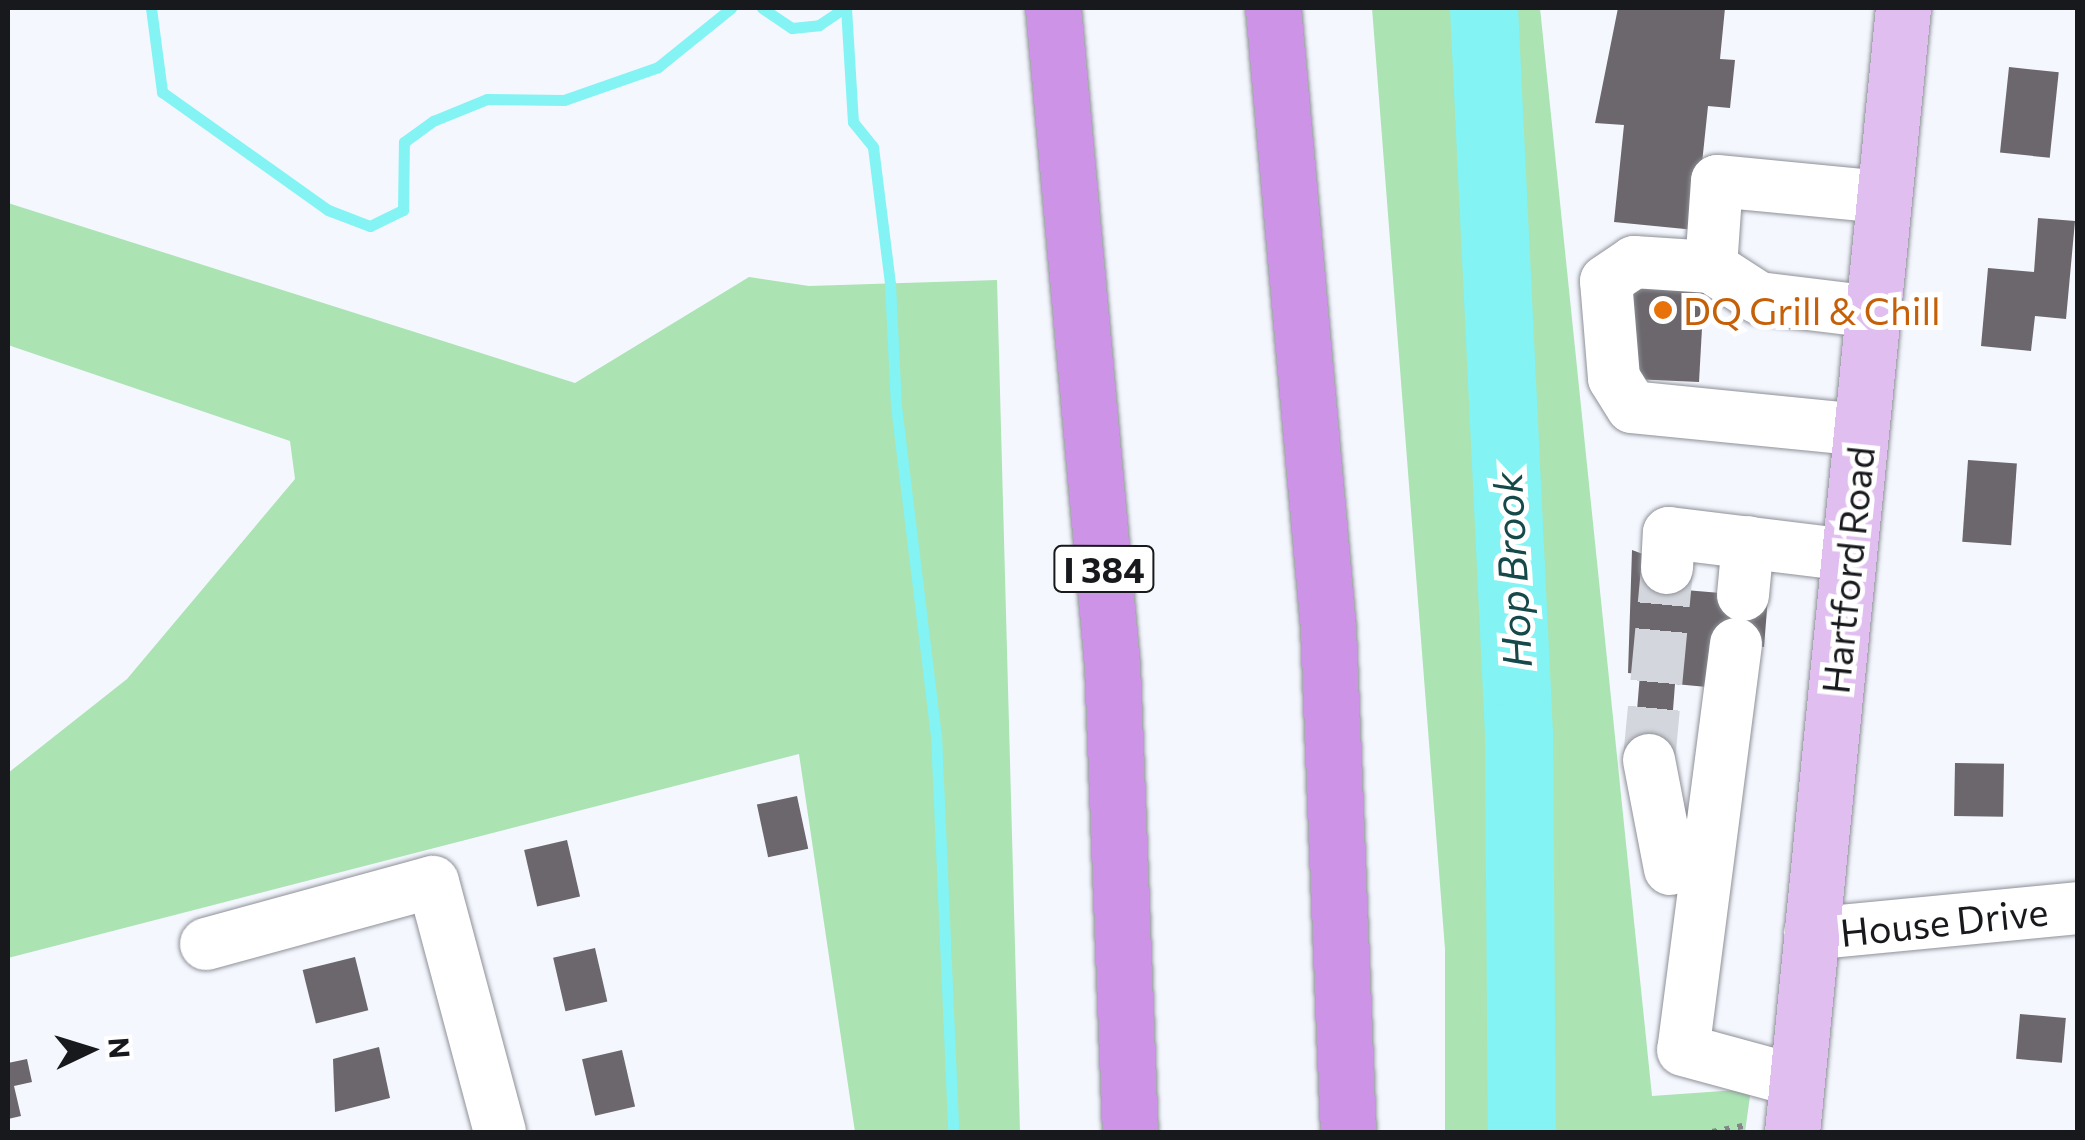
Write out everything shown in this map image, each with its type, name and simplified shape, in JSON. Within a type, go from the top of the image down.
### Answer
[{"type":"highway","name":"I 384","points":[[1053,8],[1112,665],[1130,1132]]},
{"type":"highway","points":[[1273,8],[1328,628],[1348,1132]]},
{"type":"main road","name":"Hartford Road","points":[[1784,1113],[1810,934],[1902,8]]},
{"type":"street","points":[[1711,267],[1716,181],[1884,197]]},
{"type":"street","points":[[1862,430],[1632,407],[1614,378],[1606,281],[1634,262],[1711,267],[1759,298],[1872,312]]},
{"type":"street","points":[[1668,568],[1670,534],[1849,555]]},
{"type":"street","points":[[1748,542],[1683,1050],[1784,1113]]},
{"type":"street","points":[[1649,760],[1671,884],[1686,1026]]},
{"type":"street","points":[[206,944],[433,882],[500,1132]]},
{"type":"street","name":"House Drive","points":[[1810,934],[2078,908]]},
{"type":"path","points":[[1712,1132],[1784,1113]]},
{"type":"green space","points":[[1372,8],[1540,8],[1652,1096],[1751,1089],[1745,1132],[1445,1132],[1445,949]]},
{"type":"green space","points":[[8,203],[575,383],[749,277],[809,286],[997,280],[1020,1132],[855,1132],[799,754],[8,958],[8,773],[127,679],[295,479],[290,441],[8,345]]},
{"type":"building","points":[[1618,8],[1725,8],[1720,59],[1735,60],[1730,108],[1708,106],[1695,230],[1614,222],[1624,125],[1595,123]]},
{"type":"building","points":[[2009,67],[2059,72],[2050,158],[2000,153]]},
{"type":"building","points":[[2038,218],[2075,221],[2066,319],[2035,316],[2031,351],[1981,346],[1988,268],[2034,272]]},
{"type":"building","name":"DQ Grill & Chill","points":[[1625,270],[1705,274],[1699,382],[1632,379]]},
{"type":"building","points":[[1968,460],[2017,463],[2011,545],[1962,542]]},
{"type":"building","points":[[1632,550],[1686,570],[1685,590],[1768,597],[1764,647],[1710,642],[1707,687],[1675,684],[1669,762],[1633,759],[1640,674],[1628,673]]},
{"type":"building","points":[[1955,763],[2004,764],[2003,817],[1954,816]]},
{"type":"building","points":[[797,796],[808,849],[768,857],[757,805]]},
{"type":"building","points":[[567,840],[580,897],[537,906],[524,850]]},
{"type":"building","points":[[595,948],[607,1002],[565,1011],[553,958]]},
{"type":"building","points":[[355,957],[368,1010],[316,1023],[303,970]]},
{"type":"building","points":[[2020,1014],[2066,1018],[2062,1063],[2016,1059]]},
{"type":"building","points":[[379,1047],[390,1098],[335,1112],[333,1059]]},
{"type":"building","points":[[622,1050],[635,1107],[595,1116],[582,1059]]},
{"type":"building","points":[[27,1059],[32,1082],[14,1086],[21,1116],[8,1119],[8,1063]]},
{"type":"waterway","points":[[151,8],[162,92],[328,210],[370,226],[403,210],[404,142],[433,121],[487,99],[564,100],[658,67],[731,8]]},
{"type":"waterway","points":[[762,8],[792,28],[819,25],[844,8]]},
{"type":"waterway","points":[[846,8],[853,122],[873,147],[890,284],[896,406],[936,735],[953,1132]]},
{"type":"waterway","name":"Hop Brook","points":[[1484,8],[1519,734],[1522,1132]]},
{"type":"tunnel","points":[[1649,760],[1667,568]]},
{"type":"place","name":"DQ Grill & Chill","points":[[1663,310]]}]
